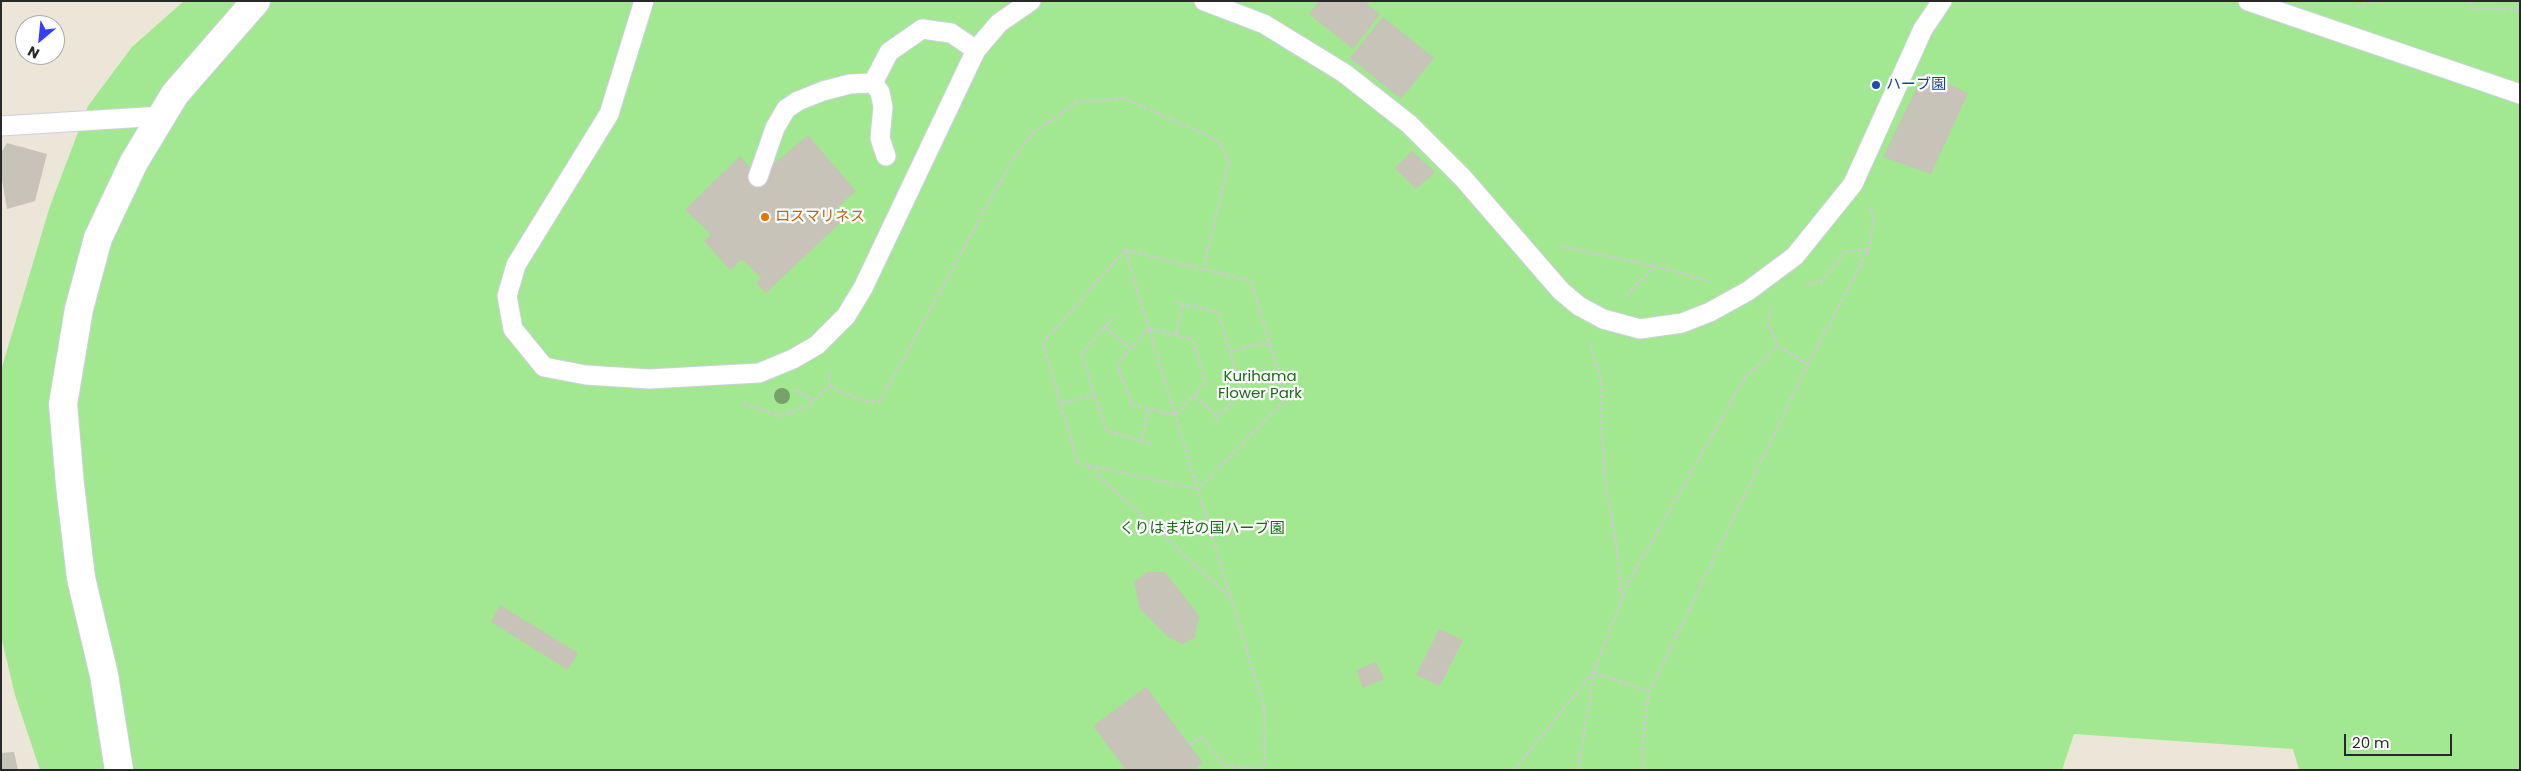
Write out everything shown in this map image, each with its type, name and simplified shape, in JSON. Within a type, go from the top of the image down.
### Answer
[{"type":"street","points":[[119,770],[104,675],[81,578],[63,404],[79,309],[98,238],[134,162],[176,94],[256,1]]},
{"type":"lane","points":[[644,1],[609,114],[516,265],[507,296],[513,329],[544,367],[586,375],[649,379],[759,373],[794,359],[816,344],[846,316],[863,288],[976,50],[999,23],[1031,1]]},
{"type":"lane","points":[[1204,1],[1264,24],[1344,73],[1409,124],[1463,178],[1561,292],[1579,306],[1603,319],[1640,329],[1682,323],[1710,312],[1748,291],[1795,256],[1853,184],[1923,29],[1942,1]]},
{"type":"lane","points":[[2248,1],[2520,94]]},
{"type":"lane","points":[[873,83],[889,52],[922,29],[951,33],[976,50]]},
{"type":"lane","points":[[873,83],[880,92],[883,106],[880,138],[886,156]]},
{"type":"lane","points":[[758,177],[774,128],[786,109],[798,101],[823,91],[850,84],[873,83]]},
{"type":"lane","points":[[1,126],[162,116]]},
{"type":"path","points":[[2469,1],[2472,9],[2520,9]]},
{"type":"path","points":[[729,375],[736,400],[754,409],[780,416],[807,407],[829,386],[858,398],[879,403],[1008,167],[1031,134],[1077,102],[1124,98],[1219,142],[1229,162],[1203,269]]},
{"type":"path","points":[[1644,770],[1642,746],[1649,692],[1808,364],[1869,249],[1874,216],[1853,184]]},
{"type":"path","points":[[1512,235],[1655,266],[1748,291]]},
{"type":"path","points":[[1804,284],[1821,282],[1845,252],[1869,249]]},
{"type":"path","points":[[1125,250],[1251,281],[1286,399],[1198,489]]},
{"type":"path","points":[[1125,250],[1264,707],[1265,756],[1263,769],[1224,766],[1201,736],[1190,745]]},
{"type":"path","points":[[1125,250],[1042,343],[1078,463],[1198,489]]},
{"type":"path","points":[[1603,319],[1655,266]]},
{"type":"path","points":[[1174,302],[1218,312],[1242,390],[1213,424]]},
{"type":"path","points":[[1763,312],[1777,302]]},
{"type":"path","points":[[1176,336],[1183,304]]},
{"type":"path","points":[[1771,308],[1768,323],[1778,346],[1808,364]]},
{"type":"path","points":[[1113,318],[1082,353],[1094,394],[1107,431],[1152,444]]},
{"type":"path","points":[[1105,327],[1131,349]]},
{"type":"path","points":[[1148,328],[1192,339],[1206,382],[1175,415]]},
{"type":"path","points":[[1148,328],[1117,364],[1132,406],[1175,415]]},
{"type":"path","points":[[1230,352],[1269,342]]},
{"type":"path","points":[[1599,346],[1590,344],[1602,385],[1602,436],[1606,489],[1617,546],[1621,600]]},
{"type":"path","points":[[1578,770],[1594,672],[1627,585],[1744,379],[1778,346]]},
{"type":"path","points":[[1061,404],[1094,394]]},
{"type":"path","points":[[1194,395],[1219,417]]},
{"type":"path","points":[[1140,440],[1149,409]]},
{"type":"path","points":[[1086,464],[1231,597]]},
{"type":"path","points":[[1594,672],[1649,692]]},
{"type":"path","points":[[1514,770],[1594,672]]},
{"type":"green space","name":"Kurihama Flower Park","points":[[184,1],[2520,1],[2520,770],[2299,770],[2293,749],[2074,734],[2062,770],[40,770],[15,695],[1,636],[2,367],[50,206],[88,106],[132,47]]},
{"type":"building","points":[[1319,1],[1364,1],[1380,14],[1353,49],[1309,14]]},
{"type":"building","points":[[1383,17],[1434,58],[1401,99],[1350,58]]},
{"type":"building","points":[[1924,73],[1968,93],[1931,174],[1883,157]]},
{"type":"building","name":"ロスマリネス","points":[[808,135],[856,191],[832,212],[841,222],[766,293],[756,283],[761,278],[742,259],[730,270],[704,241],[711,234],[685,210],[740,156],[758,177]]},
{"type":"building","points":[[7,143],[47,154],[35,201],[7,209],[1,174],[1,153]]},
{"type":"building","points":[[1412,151],[1435,172],[1416,189],[1395,168]]},
{"type":"building","points":[[1147,572],[1165,572],[1199,616],[1195,637],[1183,644],[1168,637],[1140,609],[1134,582]]},
{"type":"building","points":[[500,605],[578,653],[568,670],[491,622]]},
{"type":"building","points":[[1439,629],[1463,640],[1440,686],[1416,675]]},
{"type":"building","points":[[1376,662],[1384,679],[1363,688],[1356,670]]},
{"type":"building","points":[[1146,687],[1203,763],[1194,770],[1126,770],[1093,726]]},
{"type":"building","points":[[14,752],[18,770],[1,770],[1,753]]},
{"type":"place","name":"ハーブ園","points":[[1876,85]]},
{"type":"place","name":"ロスマリネス","points":[[765,217]]},
{"type":"park label","name":"くりはま花の国ハーブ園","points":[[1202,529]]}]
